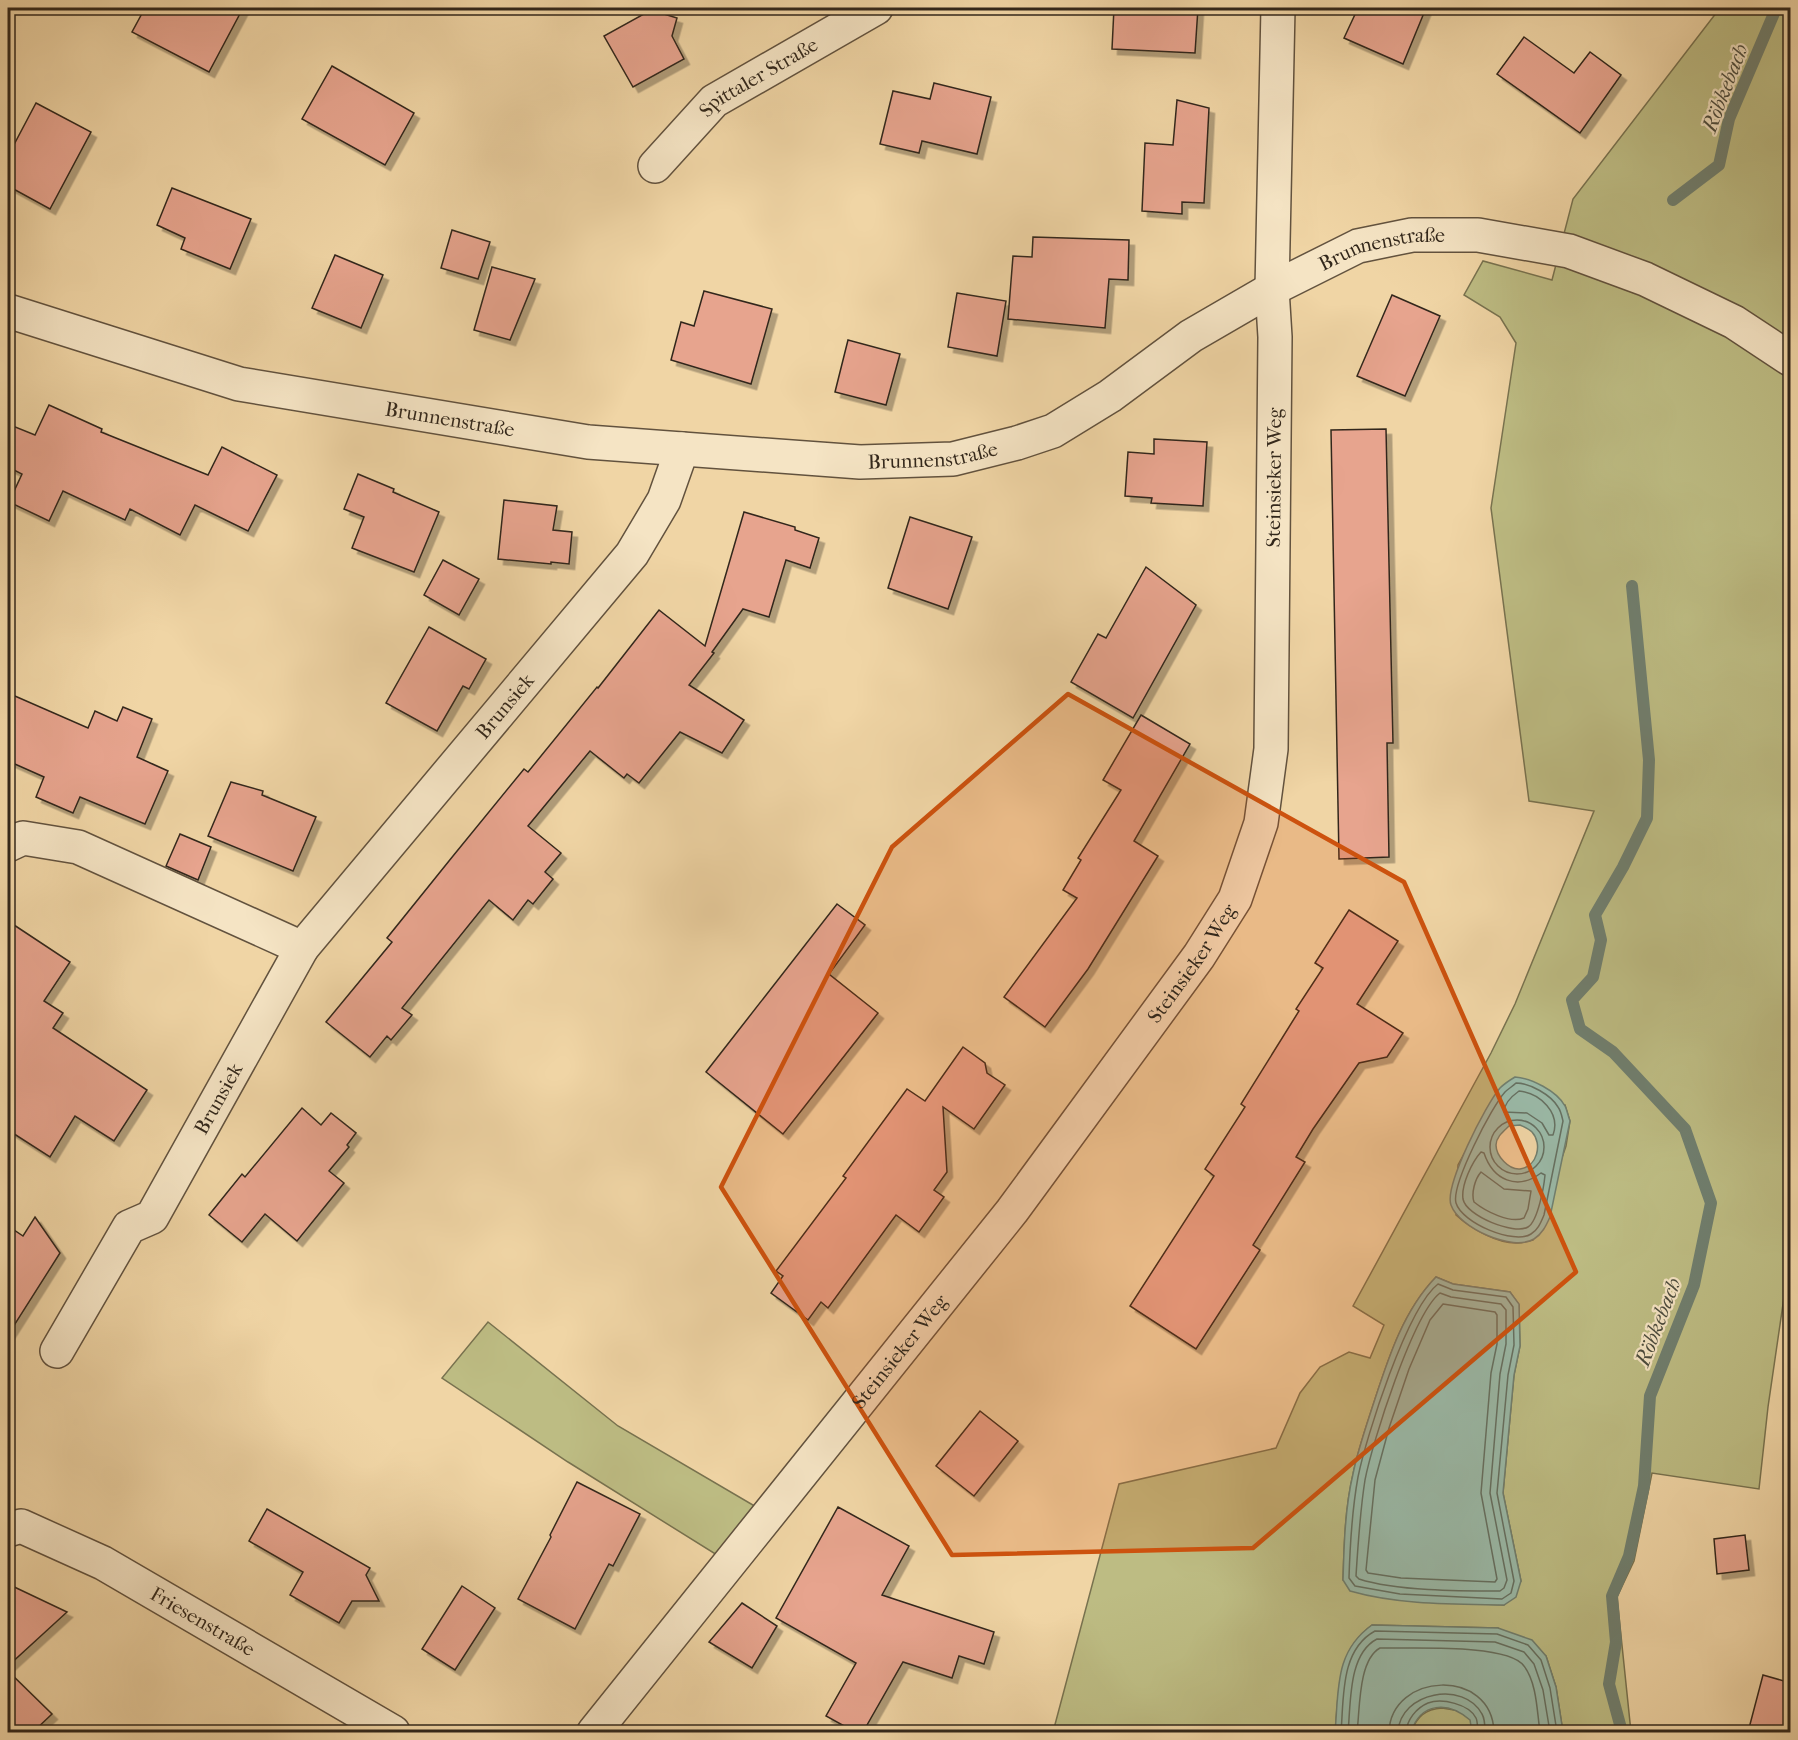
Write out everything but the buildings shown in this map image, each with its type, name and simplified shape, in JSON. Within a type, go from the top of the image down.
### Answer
[{"type":"street","name":"Spittaler Straße","points":[[655,166],[714,101],[876,8]]},
{"type":"street","name":"Steinsieker Weg","points":[[594,1732],[1012,1211],[1199,956],[1235,899],[1261,823],[1271,749],[1275,349],[1272,289],[1278,8]]},
{"type":"street","name":"Brunnenstraße","points":[[8,311],[239,384],[588,442],[860,462],[952,459],[1017,443],[1053,431],[1110,396],[1191,336],[1272,289],[1358,246],[1412,235],[1478,235],[1569,251],[1645,279],[1734,322],[1791,359]]},
{"type":"street","name":"Brunsiek","points":[[57,1351],[129,1227],[153,1217],[302,948],[632,555],[664,500],[682,449]]},
{"type":"street","points":[[8,845],[23,838],[78,847],[302,948]]},
{"type":"street","name":"Friesenstraße","points":[[8,1530],[21,1526],[103,1563],[393,1732]]},
{"type":"highlighted area","points":[[1068,694],[1404,882],[1576,1272],[1253,1548],[952,1555],[721,1187],[892,847]]},
{"type":"shaded area","points":[[1720,8],[1790,8],[1790,608],[1785,622],[1790,627],[1790,1256],[1768,1407],[1759,1489],[1652,1473],[1634,1561],[1617,1597],[1631,1732],[1563,1732],[1556,1687],[1546,1656],[1498,1628],[1372,1625],[1360,1635],[1346,1660],[1339,1687],[1335,1732],[1053,1732],[1119,1484],[1276,1448],[1300,1393],[1320,1367],[1349,1352],[1370,1358],[1384,1325],[1353,1306],[1491,1053],[1515,1004],[1594,811],[1529,801],[1491,508],[1516,343],[1500,317],[1464,295],[1483,261],[1552,280],[1573,199]],"holes":[[[1500,1089],[1565,1105],[1570,1121],[1566,1146],[1533,1240],[1522,1243],[1510,1243],[1493,1238],[1476,1230],[1456,1215],[1458,1165]],[[1436,1277],[1453,1284],[1510,1292],[1519,1305],[1520,1346],[1514,1375],[1503,1493],[1521,1581],[1504,1605],[1399,1600],[1343,1580],[1348,1500],[1363,1436],[1399,1334],[1415,1304]]]},
{"type":"shaded area","points":[[488,1322],[618,1426],[758,1508],[717,1555],[568,1462],[442,1378]]},
{"type":"shaded area","points":[[1442,1708],[1460,1711],[1471,1720],[1472,1732],[1411,1732],[1422,1715]]},
{"type":"water","points":[[1515,1077],[1550,1090],[1565,1106],[1570,1121],[1550,1217],[1539,1235],[1525,1242],[1513,1242],[1488,1236],[1464,1222],[1451,1205],[1454,1181],[1476,1127],[1500,1088]],"holes":[[[1520,1125],[1532,1132],[1538,1148],[1531,1164],[1516,1169],[1501,1158],[1496,1142],[1509,1126]]]},
{"type":"water","points":[[1436,1277],[1453,1284],[1510,1292],[1519,1304],[1520,1346],[1514,1375],[1503,1493],[1521,1581],[1516,1597],[1504,1605],[1426,1603],[1388,1599],[1350,1591],[1343,1580],[1348,1500],[1363,1436],[1399,1334],[1415,1304]]},
{"type":"water","points":[[1372,1625],[1498,1628],[1532,1640],[1546,1656],[1556,1687],[1563,1732],[1472,1732],[1470,1720],[1462,1714],[1453,1710],[1436,1708],[1421,1715],[1411,1732],[1335,1732],[1338,1687],[1345,1660],[1351,1647]]},
{"type":"waterway","name":"Röbkebach","points":[[1673,200],[1719,165],[1729,119],[1775,11],[1779,8]]},
{"type":"waterway","name":"Röbkebach","points":[[1622,1732],[1609,1684],[1616,1642],[1612,1596],[1629,1556],[1644,1486],[1650,1396],[1694,1285],[1711,1203],[1685,1129],[1613,1052],[1580,1029],[1572,1000],[1593,977],[1601,940],[1595,915],[1623,867],[1647,818],[1649,760],[1632,586]]}]
